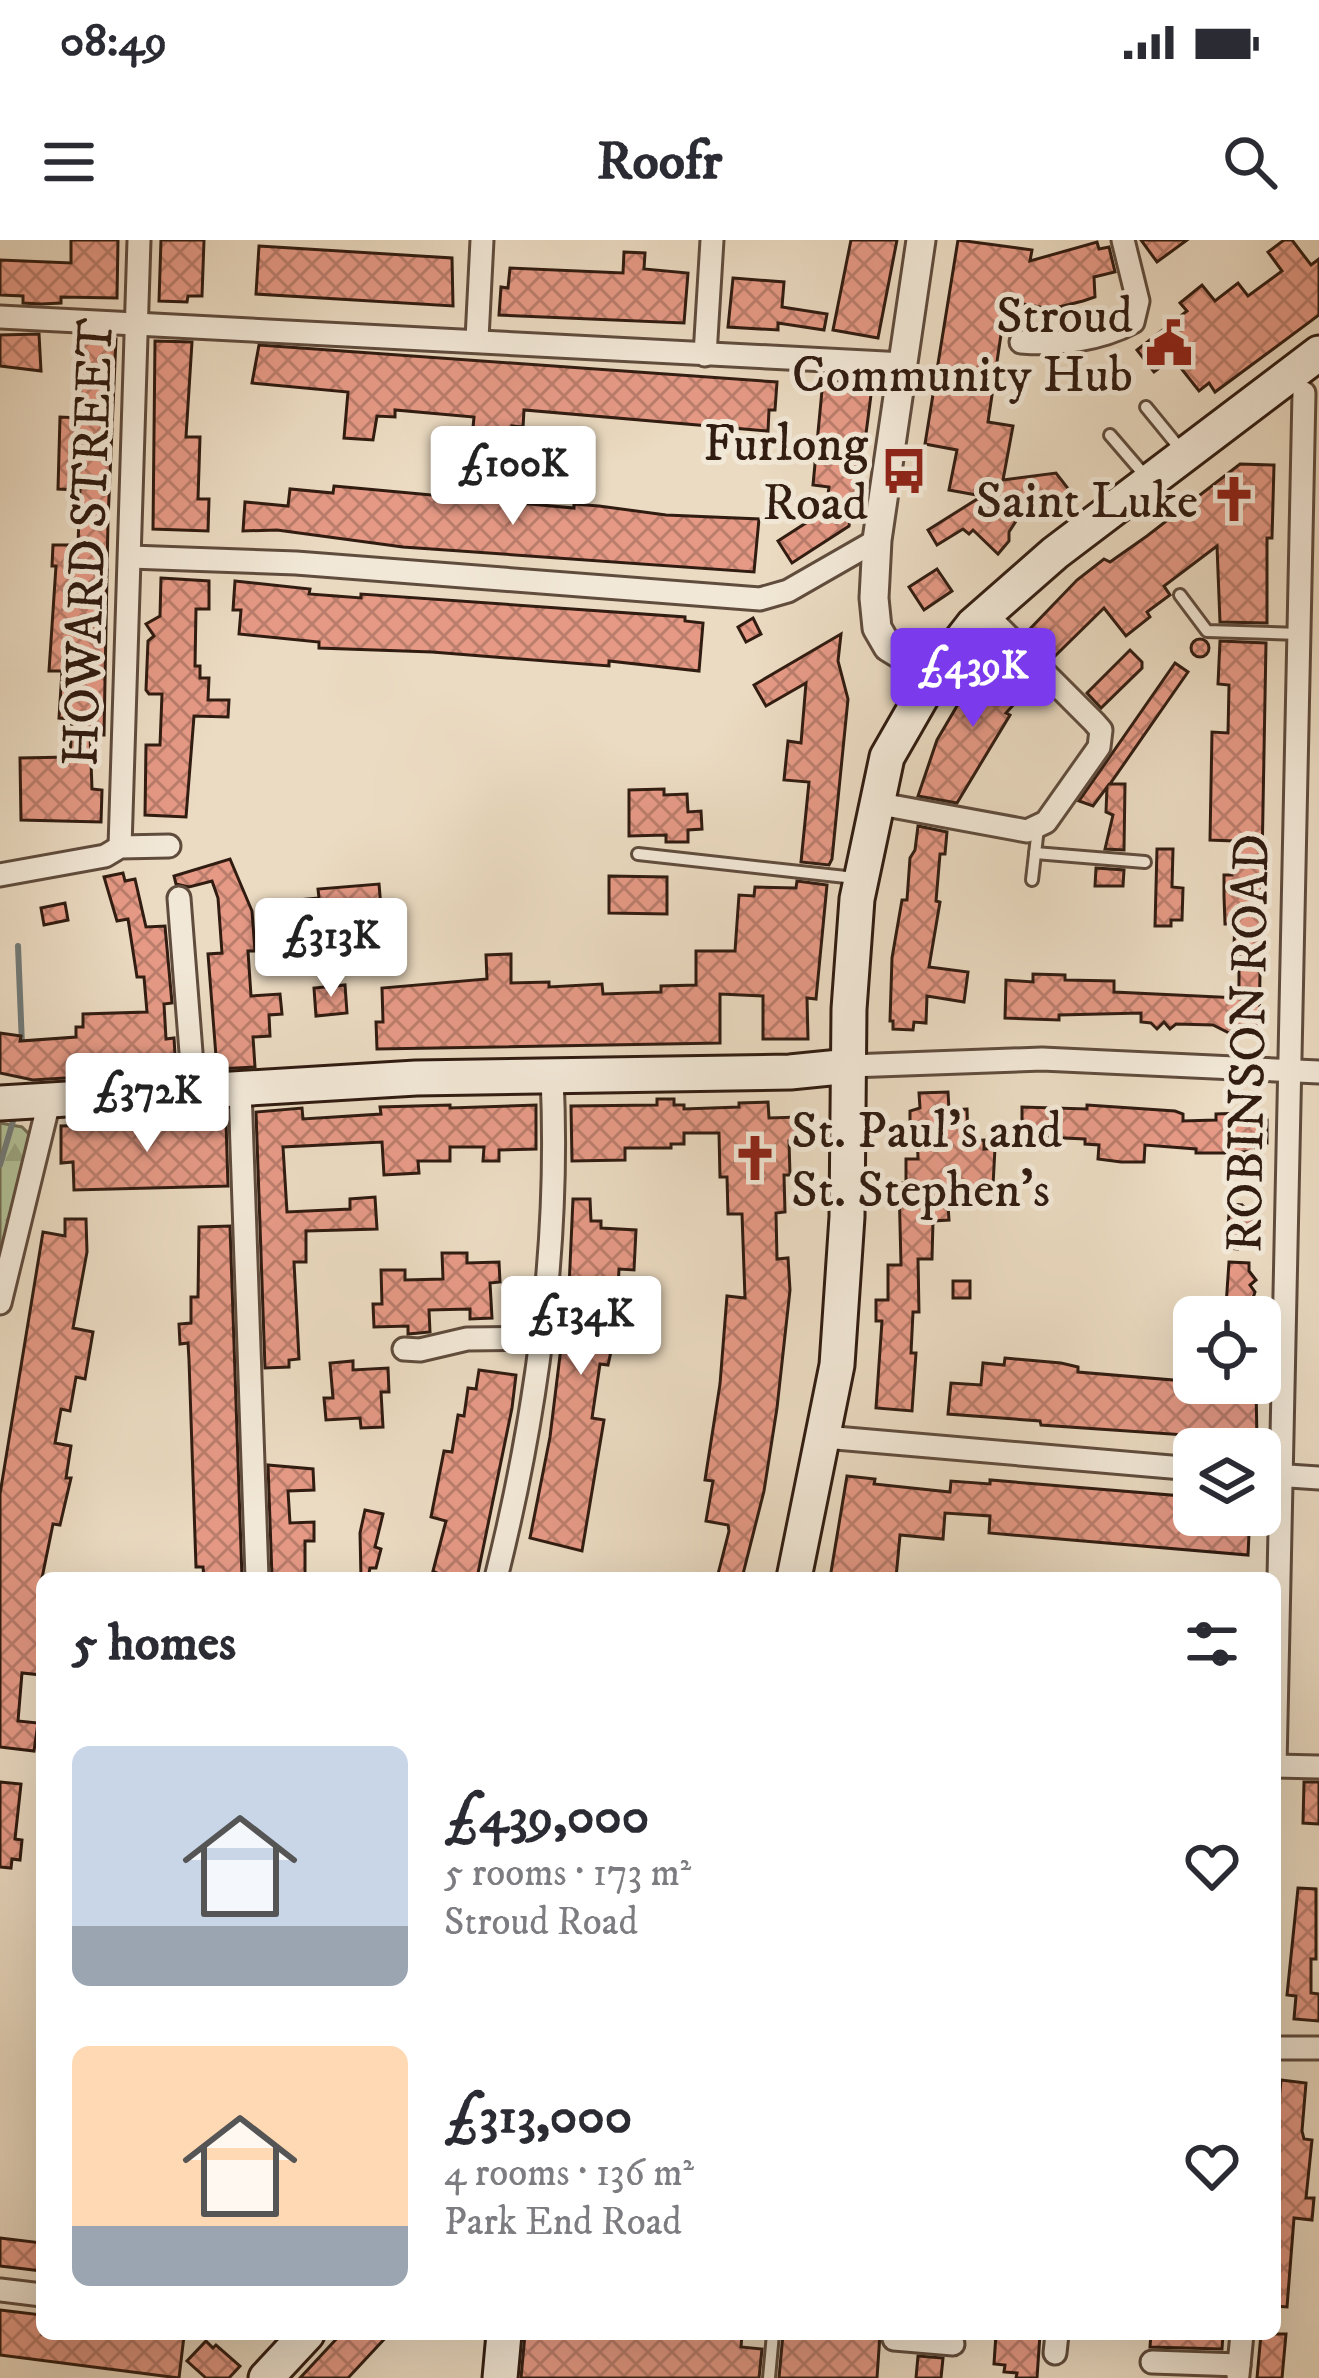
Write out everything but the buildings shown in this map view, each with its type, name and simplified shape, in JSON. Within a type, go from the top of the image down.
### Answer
[{"type":"main road","points":[[795,1572],[838,1365],[844,1295],[849,1009],[859,879],[887,757],[954,646],[985,613],[1319,353]]},
{"type":"main road","points":[[0,1103],[352,1081],[790,1072],[850,1066]]},
{"type":"main road","points":[[266,2378],[297,2340]]},
{"type":"main road","points":[[500,2378],[503,2340]]},
{"type":"street","name":"HOWARD STREET","points":[[120,847],[139,240]]},
{"type":"street","points":[[476,339],[482,240]]},
{"type":"street","points":[[705,355],[712,240]]},
{"type":"street","points":[[921,240],[877,540],[874,598],[877,628],[888,646],[934,676]]},
{"type":"street","points":[[1021,342],[1054,344],[1133,322],[1138,301],[1123,240]]},
{"type":"street","points":[[0,316],[904,364]]},
{"type":"street","points":[[1267,392],[1312,393]]},
{"type":"street","name":"ROBINSON ROAD","points":[[1273,1428],[1291,1099],[1300,634],[1312,393]]},
{"type":"street","points":[[130,557],[319,564],[760,598],[788,591],[877,540]]},
{"type":"street","points":[[875,803],[1017,830],[1038,828],[1099,747],[1101,730],[985,613]]},
{"type":"street","points":[[0,874],[105,856],[120,847],[169,846]]},
{"type":"street","points":[[178,898],[194,1091]]},
{"type":"street","points":[[850,1066],[1042,1059],[1319,1072]]},
{"type":"street","points":[[497,1572],[543,1338],[553,1162],[552,1076]]},
{"type":"street","points":[[240,1089],[256,1572]]},
{"type":"street","points":[[0,1303],[49,1102]]},
{"type":"street","points":[[404,1349],[437,1347],[452,1340],[543,1338]]},
{"type":"street","points":[[824,1437],[1173,1466]]},
{"type":"street","points":[[1281,1476],[1319,1478]]},
{"type":"street","name":"ROBINSON ROAD","points":[[1271,1536],[1272,1572]]},
{"type":"street","points":[[1281,1767],[1319,1767]]},
{"type":"street","points":[[1281,2048],[1319,2048]]},
{"type":"street","points":[[0,2290],[36,2294]]},
{"type":"street","points":[[906,2340],[953,2344]]},
{"type":"street","points":[[1152,2362],[1239,2372],[1242,2340]]},
{"type":"lane","points":[[1146,407],[1184,454]]},
{"type":"lane","points":[[1110,435],[1149,481]]},
{"type":"lane","points":[[1180,595],[1207,631],[1300,634]]},
{"type":"lane","points":[[1032,880],[1038,828]]},
{"type":"lane","points":[[638,854],[859,879]]},
{"type":"lane","points":[[1035,854],[1145,862]]},
{"type":"lane","points":[[770,2378],[773,2340]]},
{"type":"green space","points":[[0,1123],[22,1127],[31,1136],[0,1265]]},
{"type":"waterway","points":[[18,946],[22,1045]]},
{"type":"waterway","points":[[0,1165],[16,1111]]},
{"type":"place","name":"Stroud Community Hub","points":[[1169,343]]},
{"type":"place","name":"Furlong Road","points":[[904,471]]},
{"type":"place","name":"Saint Luke","points":[[1234,499]]},
{"type":"place","name":"St. Paul's and St. Stephen's","points":[[755,1158]]}]
